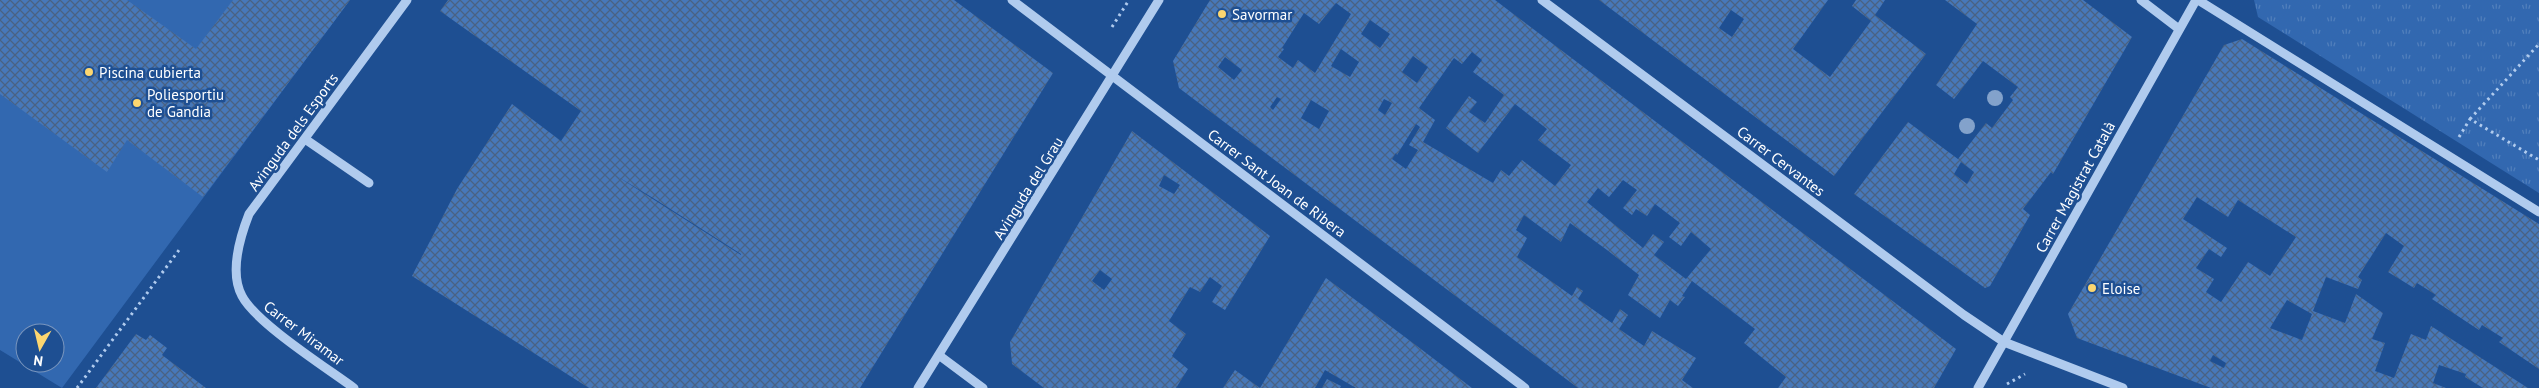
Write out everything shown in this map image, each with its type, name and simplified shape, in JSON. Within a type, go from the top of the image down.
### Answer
[{"type":"street","name":"Avinguda dels Esports","points":[[241,295],[237,255],[240,239],[249,214],[407,0]]},
{"type":"street","name":"Carrer Sant Joan de Ribera","points":[[1012,0],[1525,388]]},
{"type":"street","name":"Avinguda del Grau","points":[[918,388],[940,356],[1159,0]]},
{"type":"street","name":"Carrer Cervantes","points":[[1542,0],[1964,315],[2004,342],[2123,388]]},
{"type":"street","points":[[2141,0],[2179,29]]},
{"type":"street","points":[[2197,0],[2539,212]]},
{"type":"street","name":"Carrer Magistrat Català","points":[[1978,388],[2197,0]]},
{"type":"street","points":[[305,139],[369,183]]},
{"type":"street","name":"Carrer Miramar","points":[[241,295],[254,314],[354,388]]},
{"type":"street","points":[[940,356],[983,388]]},
{"type":"path","points":[[2448,155],[2470,119],[2539,44]]},
{"type":"path","points":[[2470,119],[2539,160]]},
{"type":"path","points":[[77,388],[179,250]]},
{"type":"green space","name":"Poliesportiu de Gandia","points":[[0,0],[350,0],[62,388],[38,373],[65,373],[65,323],[15,323],[15,359],[0,350]]},
{"type":"green space","points":[[2254,0],[2539,0],[2539,193],[2258,17]]},
{"type":"building","points":[[0,0],[127,0],[196,49],[233,0],[350,0],[203,197],[127,140],[107,172],[0,94]]},
{"type":"building","points":[[448,0],[954,0],[1053,73],[860,388],[589,388],[412,276],[457,189],[512,104],[561,141],[581,111],[440,11]],"holes":[[[615,175],[741,254],[741,255]]]},
{"type":"building","points":[[1210,0],[1495,0],[1956,349],[1934,388],[1778,388],[1786,377],[1744,343],[1755,329],[1692,281],[1682,296],[1685,297],[1678,306],[1670,300],[1660,318],[1628,295],[1639,275],[1607,250],[1570,223],[1561,242],[1524,215],[1516,230],[1527,238],[1517,257],[1572,296],[1577,287],[1583,291],[1578,299],[1612,323],[1620,309],[1628,315],[1619,329],[1644,346],[1652,331],[1696,358],[1682,380],[1693,388],[1578,388],[1179,88],[1173,61]],"holes":[[[1336,3],[1351,14],[1315,73],[1298,60],[1293,68],[1278,57],[1304,13],[1319,24]],[[1370,20],[1390,34],[1380,48],[1361,34]],[[1341,49],[1359,62],[1350,77],[1331,66]],[[1472,52],[1482,60],[1473,72],[1504,95],[1485,123],[1469,112],[1477,102],[1469,96],[1446,128],[1478,153],[1515,104],[1547,129],[1538,140],[1571,165],[1555,186],[1522,160],[1509,176],[1501,170],[1493,183],[1423,142],[1435,120],[1419,108],[1454,58],[1462,64]],[[1413,56],[1428,67],[1417,83],[1402,72]],[[1225,57],[1242,70],[1234,80],[1218,67]],[[1277,97],[1281,99],[1273,110],[1270,107]],[[1384,99],[1392,103],[1385,115],[1378,110]],[[1311,100],[1329,111],[1319,129],[1301,118]],[[1416,124],[1420,127],[1409,145],[1418,150],[1406,169],[1392,159],[1396,153],[1397,155]],[[1623,180],[1637,190],[1623,208],[1632,215],[1636,209],[1647,216],[1655,204],[1680,223],[1669,237],[1681,246],[1691,232],[1711,249],[1686,279],[1654,255],[1664,242],[1653,234],[1643,248],[1587,202],[1598,188],[1609,197]]]},
{"type":"building","points":[[1599,0],[1828,0],[1793,49],[1830,77],[1871,21],[1852,6],[1856,0],[1885,0],[1875,15],[1926,54],[1834,176]],"holes":[[[1731,10],[1744,19],[1732,37],[1719,28]]]},
{"type":"building","points":[[1945,0],[2083,0],[2132,37],[2053,174],[2051,172],[2023,209],[2030,215],[1990,286],[1985,288],[1854,194],[1908,122],[1958,159],[1986,123],[1992,128],[2013,100],[2010,97],[2018,87],[1983,61],[1954,99],[1936,85],[1977,24]],"holes":[[[1961,162],[1974,172],[1967,184],[1954,174]]]},
{"type":"building","points":[[2242,39],[2539,224],[2539,369],[2499,342],[2503,338],[2482,325],[2479,330],[2432,299],[2436,295],[2417,283],[2414,288],[2388,272],[2404,246],[2386,233],[2358,277],[2362,280],[2358,289],[2326,277],[2313,311],[2345,323],[2356,294],[2383,313],[2372,339],[2385,343],[2375,371],[2394,378],[2411,334],[2426,340],[2431,326],[2528,388],[2483,388],[2465,377],[2466,374],[2439,365],[2433,383],[2446,388],[2211,388],[2077,338],[2068,314],[2224,45]],"holes":[[[2197,197],[2228,217],[2238,200],[2296,237],[2270,276],[2248,262],[2221,302],[2206,292],[2214,279],[2196,268],[2209,249],[2221,257],[2227,248],[2183,219]],[[2287,300],[2312,314],[2302,340],[2270,328]],[[2213,355],[2226,363],[2224,368],[2210,361]]]},
{"type":"building","points":[[1132,131],[1270,236],[1225,310],[1212,302],[1222,286],[1210,277],[1200,292],[1190,287],[1169,321],[1186,334],[1172,356],[1188,369],[1176,388],[1044,388],[1012,364],[1010,342]],"holes":[[[1164,175],[1180,185],[1174,194],[1159,186]],[[1100,270],[1112,279],[1104,290],[1092,281]]]},
{"type":"building","points":[[1326,278],[1472,388],[1356,388],[1325,370],[1315,388],[1260,388]]},
{"type":"building","points":[[136,334],[146,340],[150,335],[167,348],[162,355],[206,388],[96,388]]},
{"type":"building","points":[[1235,370],[1260,388],[1223,388]]},
{"type":"building","points":[[1327,379],[1341,386],[1340,388],[1322,388]]},
{"type":"place","name":"Savormar","points":[[1222,14]]},
{"type":"place","name":"Piscina cubierta","points":[[89,72]]},
{"type":"place","name":"Poliesportiu de Gandia","points":[[137,103]]},
{"type":"place","name":"Eloise","points":[[2092,288]]}]
